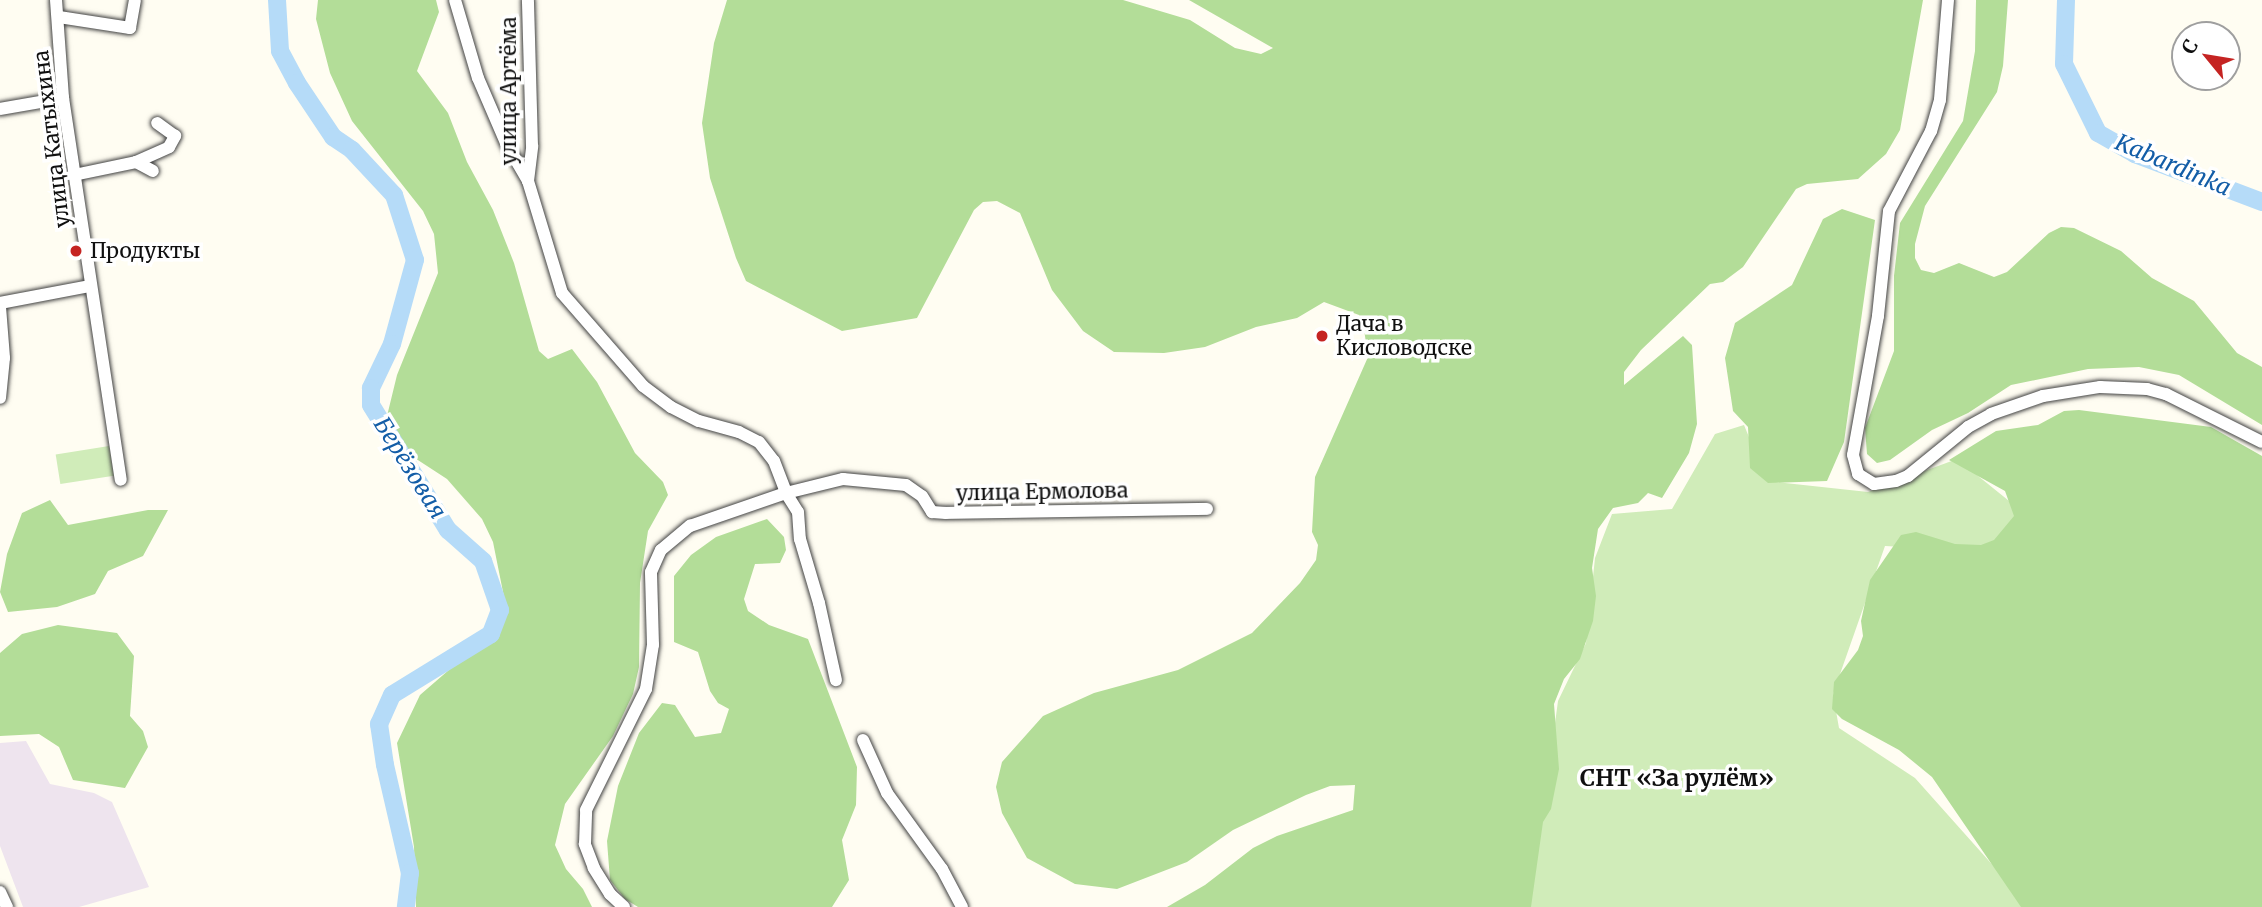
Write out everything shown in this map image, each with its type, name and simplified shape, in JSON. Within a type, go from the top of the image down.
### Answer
[{"type":"street","name":"улица Катыхина","points":[[56,0],[63,98],[121,480]]},
{"type":"street","points":[[59,17],[130,28],[135,0]]},
{"type":"street","points":[[455,0],[478,78],[506,144],[528,181],[562,293],[643,386],[671,408],[759,442],[775,461],[786,493],[798,512],[800,540],[819,603],[836,680]]},
{"type":"street","name":"улица Артёма","points":[[528,0],[532,146],[528,181]]},
{"type":"street","points":[[1948,0],[1940,100],[1931,131],[1889,211],[1878,316],[1853,455],[1858,474],[1874,484],[1896,481],[1917,468],[1968,427],[1991,414],[2043,396],[2100,387],[2136,388],[2166,394],[2262,442]]},
{"type":"street","points":[[0,109],[63,98]]},
{"type":"street","points":[[74,175],[136,162],[169,147],[175,136],[157,123]]},
{"type":"street","points":[[136,162],[153,171]]},
{"type":"street","points":[[0,398],[4,358],[0,305],[90,286]]},
{"type":"street","name":"улица Ермолова","points":[[624,907],[610,894],[594,868],[585,844],[586,810],[646,689],[653,645],[652,572],[661,550],[690,526],[786,493],[844,479],[906,485],[922,496],[932,512],[1207,509]]},
{"type":"street","points":[[863,740],[887,793],[942,869],[962,907]]},
{"type":"street","points":[[0,892],[6,907]]},
{"type":"shaded area","points":[[26,741],[50,784],[94,793],[112,802],[149,887],[79,907],[23,907],[0,846],[0,743]]},
{"type":"green space","points":[[318,0],[436,0],[439,12],[417,71],[448,113],[467,162],[493,210],[514,263],[539,351],[548,359],[572,349],[597,382],[635,453],[663,482],[668,495],[648,531],[640,583],[639,667],[633,694],[613,736],[565,804],[555,845],[566,869],[583,889],[592,907],[416,907],[414,847],[397,743],[420,695],[450,669],[492,642],[505,620],[506,607],[493,542],[482,519],[447,479],[404,451],[387,416],[397,375],[438,273],[434,234],[423,211],[352,121],[330,73],[316,19]]},
{"type":"green space","points":[[727,0],[1123,0],[1190,20],[1235,48],[1261,54],[1273,48],[1189,0],[1923,0],[1900,130],[1886,154],[1858,179],[1807,184],[1796,189],[1743,267],[1723,282],[1710,284],[1641,350],[1624,372],[1624,385],[1683,336],[1692,345],[1697,424],[1689,453],[1662,498],[1648,493],[1638,503],[1613,508],[1598,529],[1592,568],[1596,596],[1593,621],[1580,659],[1564,679],[1554,704],[1559,769],[1551,809],[1543,822],[1531,907],[1167,907],[1205,885],[1253,848],[1277,836],[1353,810],[1355,785],[1330,786],[1306,795],[1233,830],[1187,862],[1117,889],[1075,884],[1027,858],[1002,813],[996,787],[1002,762],[1043,716],[1094,693],[1178,670],[1252,633],[1300,583],[1316,560],[1318,545],[1312,532],[1315,477],[1368,357],[1364,329],[1359,315],[1324,302],[1297,318],[1256,327],[1205,347],[1164,353],[1114,352],[1083,331],[1052,290],[1020,213],[997,201],[983,202],[974,210],[917,318],[842,331],[746,281],[736,258],[710,178],[702,123],[714,43]]},
{"type":"green space","points":[[1976,0],[2008,0],[2003,66],[1997,92],[1925,206],[1915,244],[1915,258],[1921,270],[1934,273],[1959,263],[1994,277],[2007,272],[2049,233],[2061,227],[2074,228],[2121,251],[2152,278],[2194,301],[2237,353],[2262,367],[2262,425],[2179,375],[2139,367],[2088,369],[2011,385],[1968,413],[1932,430],[1890,460],[1877,463],[1867,454],[1865,428],[1894,351],[1894,276],[1900,223],[1963,121],[1975,51]]},
{"type":"green space","points":[[1842,209],[1875,220],[1844,442],[1827,481],[1768,483],[1750,468],[1748,427],[1733,411],[1725,358],[1735,323],[1792,285],[1823,219]]},
{"type":"green space","points":[[2079,410],[2211,427],[2262,456],[2262,907],[2021,907],[1932,777],[1899,750],[1842,719],[1832,709],[1834,682],[1858,650],[1863,636],[1861,621],[1870,580],[1901,535],[1916,532],[1955,544],[1981,545],[1994,540],[2014,516],[2005,491],[1949,460],[1996,431],[2038,425],[2064,411]]},
{"type":"green space","name":"СНТ «За рулём»","points":[[1744,425],[1767,481],[1868,492],[1957,459],[2024,513],[1995,552],[1885,546],[1833,694],[1839,728],[1915,778],[2030,907],[1525,907],[1532,893],[1558,701],[1586,643],[1595,558],[1612,514],[1672,509],[1715,434]]},
{"type":"green space","points":[[109,446],[114,476],[60,484],[56,454]]},
{"type":"green space","points":[[50,500],[68,525],[148,510],[168,510],[143,556],[108,571],[95,594],[57,607],[8,612],[0,592],[7,554],[22,513]]},
{"type":"green space","points":[[767,519],[784,537],[786,550],[780,563],[755,564],[744,599],[748,611],[769,625],[808,639],[857,767],[856,805],[842,840],[849,880],[832,907],[638,907],[625,899],[610,880],[607,841],[618,786],[639,733],[662,703],[675,705],[695,737],[721,733],[729,709],[718,703],[710,691],[698,652],[674,642],[674,576],[691,555],[716,537]]},
{"type":"green space","points":[[58,625],[117,633],[134,656],[130,716],[143,731],[148,747],[125,788],[73,780],[59,747],[39,734],[0,736],[0,653],[22,634]]},
{"type":"waterway","name":"Берёзовая","points":[[277,0],[280,51],[297,83],[333,137],[352,150],[394,195],[415,260],[392,344],[371,388],[371,405],[448,530],[483,561],[500,610],[491,634],[392,695],[379,724],[385,765],[410,873],[406,907]]},
{"type":"waterway","name":"Kabardinka","points":[[2066,0],[2064,64],[2098,133],[2135,154],[2262,202]]},
{"type":"place","name":"Продукты","points":[[76,251]]},
{"type":"place","name":"Дача в Кисловодске","points":[[1322,336]]},
{"type":"district","name":"СНТ «За рулём»","points":[[1677,778]]}]
